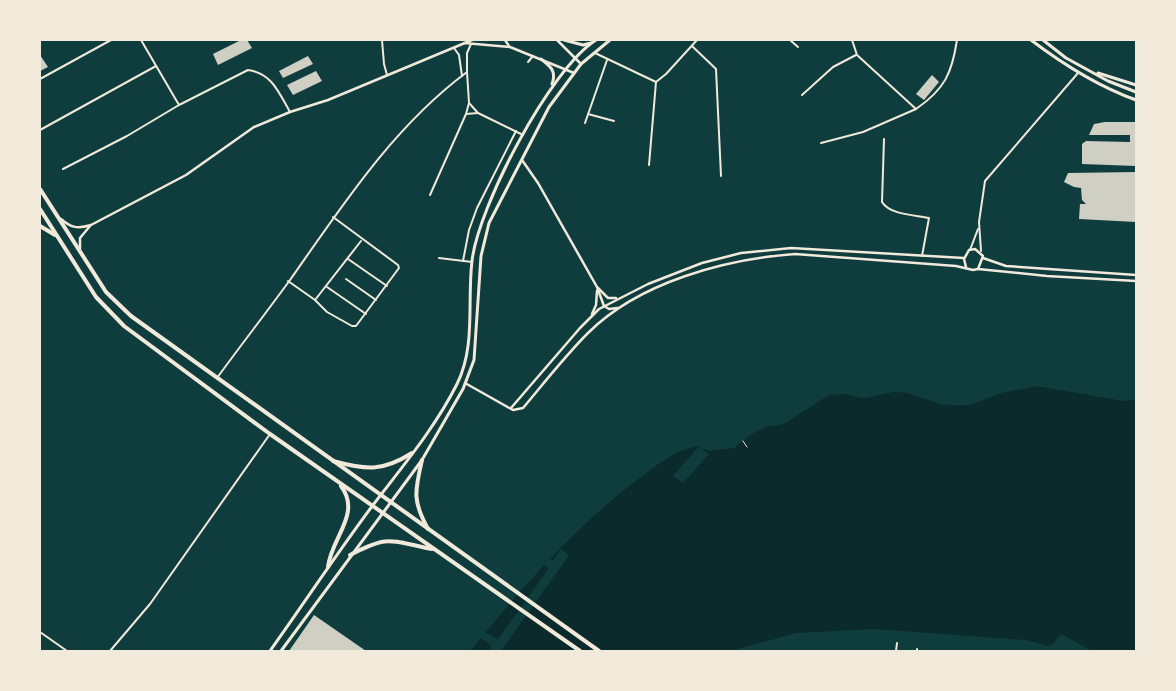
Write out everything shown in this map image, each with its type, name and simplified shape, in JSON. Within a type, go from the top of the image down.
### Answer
[{"type":"highway","points":[[40,190],[106,292],[131,316],[599,651]]},
{"type":"highway","points":[[40,209],[54,235],[96,297],[124,326],[270,434],[580,651]]},
{"type":"highway","points":[[40,226],[54,235]]},
{"type":"highway","points":[[331,461],[362,468],[377,469],[397,462],[412,453]]},
{"type":"highway","points":[[422,460],[416,501],[418,511],[429,530]]},
{"type":"highway","points":[[328,567],[330,552],[349,515],[347,494],[337,481]]},
{"type":"highway","points":[[350,555],[365,546],[383,540],[398,541],[434,549]]},
{"type":"main road","points":[[564,40],[583,45],[591,43]]},
{"type":"main road","points":[[270,651],[328,567],[446,404],[464,365],[468,340],[472,262],[482,220],[523,135],[550,89],[575,57],[596,40]]},
{"type":"main road","points":[[281,651],[381,512],[422,460],[465,383],[474,360],[482,244],[489,223],[549,107],[581,64],[593,52],[610,40]]},
{"type":"main road","points":[[1031,40],[1078,73],[1107,89],[1136,100]]},
{"type":"main road","points":[[1043,40],[1066,58],[1095,72],[1136,85]]},
{"type":"main road","points":[[540,59],[550,66],[554,72],[550,89]]},
{"type":"main road","points":[[1095,72],[1108,81],[1136,92]]},
{"type":"street","points":[[40,79],[111,40]]},
{"type":"street","points":[[141,40],[179,105]]},
{"type":"street","points":[[382,40],[387,75]]},
{"type":"street","points":[[506,40],[510,47]]},
{"type":"street","points":[[556,40],[581,64]]},
{"type":"street","points":[[650,164],[656,82],[698,40]]},
{"type":"street","points":[[790,40],[798,47]]},
{"type":"street","points":[[852,40],[857,55],[916,109]]},
{"type":"street","points":[[821,143],[863,132],[916,109],[937,91],[952,70],[957,40]]},
{"type":"street","points":[[430,195],[466,114],[469,103],[467,72],[468,52],[471,42]]},
{"type":"street","points":[[58,216],[70,227],[82,228],[91,225],[186,175],[254,128],[290,112],[328,100],[462,43],[471,42],[510,47],[574,73]]},
{"type":"street","points":[[692,46],[716,69],[721,176]]},
{"type":"street","points":[[453,47],[459,55],[462,76]]},
{"type":"street","points":[[593,52],[656,82]]},
{"type":"street","points":[[802,95],[834,67],[857,55]]},
{"type":"street","points":[[528,62],[532,56]]},
{"type":"street","points":[[585,123],[607,60]]},
{"type":"street","points":[[40,130],[156,66]]},
{"type":"street","points":[[63,169],[127,136],[179,105],[248,70],[257,71],[270,80],[290,112]]},
{"type":"street","points":[[217,378],[333,217],[398,135],[467,72]]},
{"type":"street","points":[[1078,73],[985,181],[982,192],[979,227],[980,251],[983,258],[1006,266],[1136,275]]},
{"type":"street","points":[[469,103],[478,113],[523,135]]},
{"type":"street","points":[[466,114],[478,113]]},
{"type":"street","points":[[588,114],[614,121]]},
{"type":"street","points":[[464,261],[469,230],[477,208],[516,130]]},
{"type":"street","points":[[884,139],[882,202],[885,207],[894,211],[929,218],[922,257]]},
{"type":"street","points":[[521,159],[538,183],[597,287],[604,306],[609,309],[621,306],[693,274],[741,260],[769,256],[825,256],[966,267],[973,270],[1022,274],[1136,280]]},
{"type":"street","points":[[288,281],[315,300],[327,312],[352,326],[359,324],[387,286],[399,267],[333,217]]},
{"type":"street","points":[[85,260],[79,246],[80,238],[91,225]]},
{"type":"street","points":[[966,267],[964,258],[970,250],[979,227]]},
{"type":"street","points":[[315,300],[327,287],[361,240]]},
{"type":"street","points":[[511,408],[590,317],[604,306],[617,298],[702,263],[760,250],[820,248],[922,257],[964,258]]},
{"type":"street","points":[[970,250],[980,251]]},
{"type":"street","points":[[438,258],[472,262]]},
{"type":"street","points":[[978,269],[983,258]]},
{"type":"street","points":[[348,259],[387,286]]},
{"type":"street","points":[[346,279],[376,300]]},
{"type":"street","points":[[327,287],[366,314]]},
{"type":"street","points":[[597,287],[608,298],[617,298]]},
{"type":"street","points":[[590,317],[596,305],[597,287]]},
{"type":"street","points":[[465,383],[511,408],[518,410],[523,408],[597,325],[621,306]]},
{"type":"street","points":[[110,651],[150,604],[270,434]]},
{"type":"street","points":[[40,632],[67,651]]},
{"type":"street","points":[[896,643],[896,651]]},
{"type":"path","points":[[743,441],[747,447]]},
{"type":"water","points":[[1037,386],[1123,401],[1136,400],[1136,651],[1092,651],[1063,635],[1059,636],[1052,645],[1048,646],[1026,640],[874,629],[796,633],[731,651],[470,651],[550,559],[594,516],[654,468],[682,450],[698,446],[709,451],[734,448],[750,435],[766,427],[784,424],[829,395],[844,394],[864,398],[894,392],[908,393],[940,404],[971,405],[1001,393]]},
{"type":"pier","points":[[699,446],[709,454],[683,483],[673,476]]},
{"type":"pier","points":[[561,549],[569,555],[501,651],[490,651],[491,645],[481,638],[485,632],[498,639],[547,571],[548,568],[544,564],[549,558],[553,561]]},
{"type":"building","points":[[241,40],[247,40],[252,48],[218,65],[213,54]]},
{"type":"building","points":[[40,55],[48,67],[40,71]]},
{"type":"building","points":[[308,56],[313,64],[283,78],[279,71]]},
{"type":"building","points":[[316,71],[322,81],[293,95],[287,85]]},
{"type":"building","points":[[932,75],[939,82],[924,100],[916,94]]},
{"type":"building","points":[[1136,122],[1136,166],[1082,164],[1082,144],[1086,141],[1130,142],[1130,135],[1089,135],[1094,124]]},
{"type":"building","points":[[1136,172],[1136,222],[1079,219],[1080,204],[1086,204],[1082,200],[1081,188],[1064,182],[1068,173]]},
{"type":"building","points":[[314,615],[366,651],[289,651]]}]
